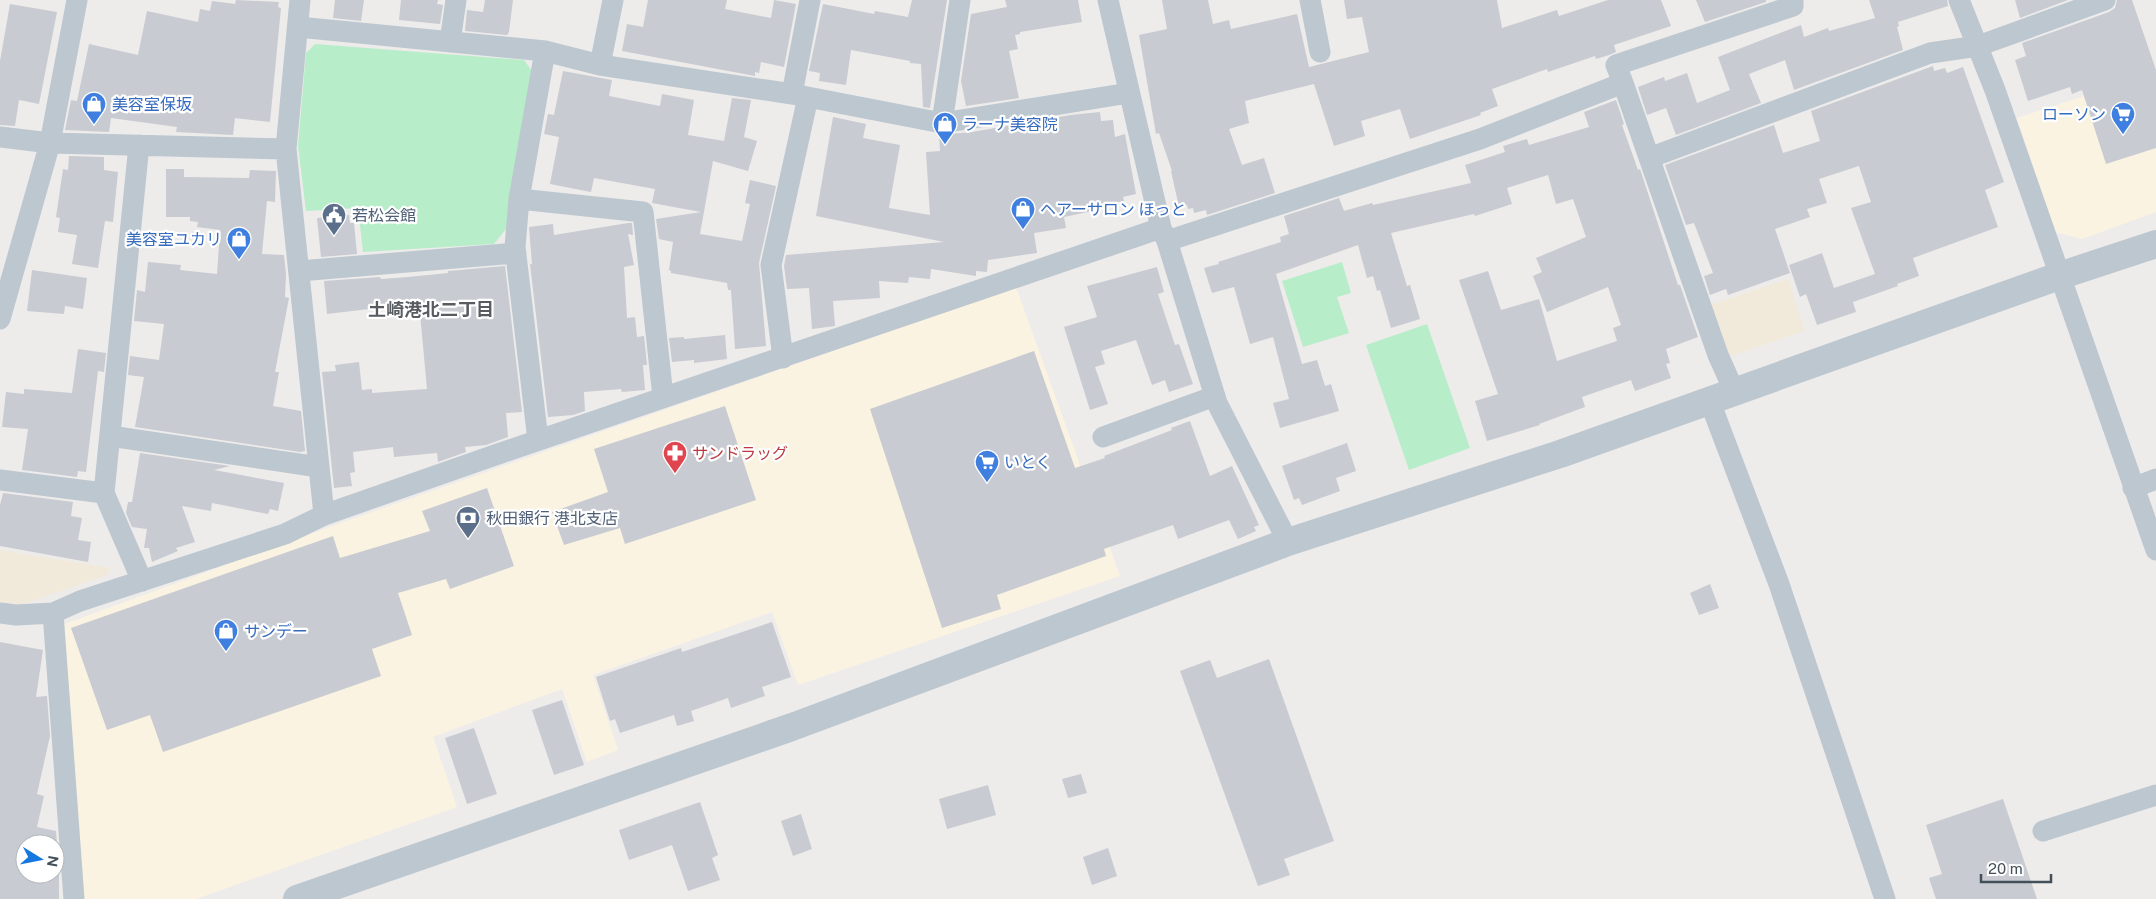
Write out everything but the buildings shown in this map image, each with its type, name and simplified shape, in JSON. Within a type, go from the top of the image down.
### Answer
[{"type":"street","points":[[0,319],[50,143],[77,0]]},
{"type":"street","points":[[300,0],[286,149],[324,515]]},
{"type":"street","points":[[450,42],[456,0]]},
{"type":"street","points":[[600,65],[613,0]]},
{"type":"street","points":[[783,358],[771,265],[800,96],[810,0]]},
{"type":"street","points":[[942,123],[960,0]]},
{"type":"street","points":[[1108,0],[1164,235],[1215,396],[1288,542]]},
{"type":"street","points":[[1310,0],[1320,52]]},
{"type":"street","points":[[1736,393],[1718,355],[1624,83],[1616,65],[1793,6],[1793,0]]},
{"type":"street","points":[[1959,0],[1978,46],[2156,550]]},
{"type":"street","points":[[1649,158],[1930,53],[1978,46],[2105,0]]},
{"type":"street","points":[[298,27],[545,51],[600,65],[800,96],[942,123],[1129,93]]},
{"type":"street","points":[[538,440],[516,253],[519,199],[545,51]]},
{"type":"street","points":[[0,613],[16,615],[53,613],[80,601],[285,534],[324,515],[538,440],[783,358],[1164,235],[1480,139],[1624,83]]},
{"type":"street","points":[[0,137],[50,143],[286,149]]},
{"type":"street","points":[[139,145],[104,492],[142,581]]},
{"type":"street","points":[[519,199],[643,212],[663,398]]},
{"type":"street","points":[[297,899],[792,727],[1288,542],[1456,489],[1710,402],[2059,276],[2156,244]]},
{"type":"street","points":[[299,271],[516,253]]},
{"type":"street","points":[[1103,437],[1215,396]]},
{"type":"street","points":[[1710,402],[1779,584],[1884,899]]},
{"type":"street","points":[[110,436],[319,467]]},
{"type":"street","points":[[2134,488],[2156,479]]},
{"type":"street","points":[[0,480],[104,492]]},
{"type":"street","points":[[53,613],[74,899]]},
{"type":"street","points":[[2043,831],[2156,795]]},
{"type":"shaded area","points":[[2146,76],[2156,107],[2156,212],[2082,239],[2055,232],[2017,118]]},
{"type":"shaded area","points":[[1016,287],[1120,576],[798,685],[772,612],[593,675],[618,750],[587,762],[562,689],[433,737],[457,807],[196,899],[80,899],[59,626],[335,525]]},
{"type":"green space","points":[[315,44],[524,60],[532,71],[506,229],[494,244],[363,252],[358,208],[306,211],[298,146],[306,53]]},
{"type":"green space","points":[[1342,262],[1351,293],[1337,297],[1349,333],[1303,347],[1282,281]]},
{"type":"green space","points":[[1427,324],[1470,448],[1409,470],[1366,345]]},
{"type":"sand","points":[[1788,279],[1805,331],[1728,357],[1710,305]]},
{"type":"sand","points":[[0,550],[110,568],[108,575],[23,604],[0,602]]},
{"type":"place","name":"美容室保坂","points":[[94,125]]},
{"type":"place","name":"ローソン","points":[[2123,135]]},
{"type":"place","name":"ラーナ美容院","points":[[945,145]]},
{"type":"place","name":"ヘアーサロン ほっと","points":[[1023,230]]},
{"type":"place","name":"若松会館","points":[[334,236]]},
{"type":"place","name":"美容室ユカリ","points":[[239,260]]},
{"type":"place","name":"サンドラッグ","points":[[675,474]]},
{"type":"place","name":"いとく","points":[[987,483]]},
{"type":"place","name":"秋田銀行 港北支店","points":[[468,539]]},
{"type":"place","name":"サンデー","points":[[226,652]]},
{"type":"district","name":"土崎港北二丁目","points":[[431,309]]}]
